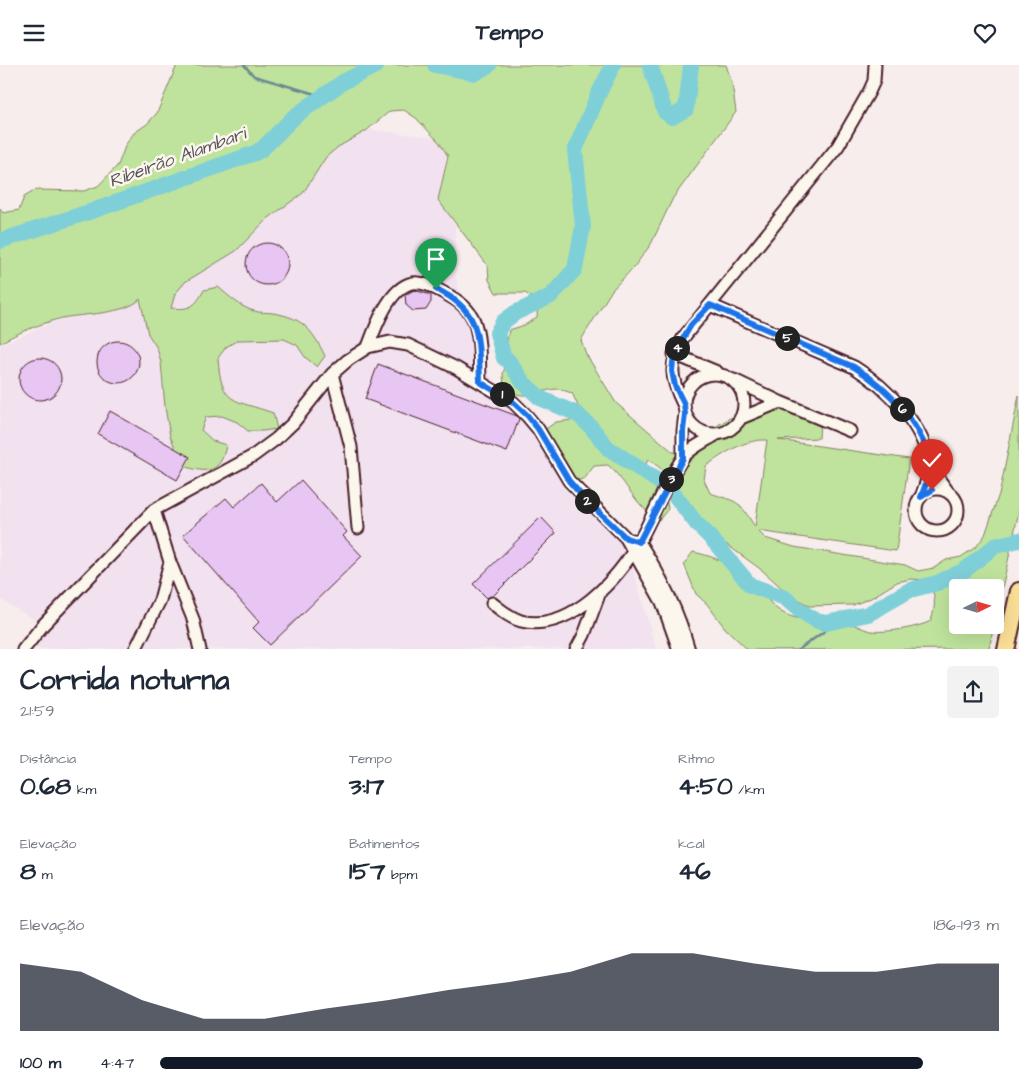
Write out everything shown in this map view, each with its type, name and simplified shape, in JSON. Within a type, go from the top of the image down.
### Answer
[{"type":"highway","points":[[1006,649],[1019,591]]},
{"type":"street","points":[[717,434],[707,433],[690,423],[675,386],[672,371],[674,354],[691,325],[710,305],[838,146],[869,93],[874,81],[875,65]]},
{"type":"street","points":[[368,347],[388,303],[399,290],[411,283],[423,284],[452,297],[466,309],[474,321],[478,340],[480,382]]},
{"type":"street","points":[[710,305],[854,367],[887,392],[911,420],[918,433],[929,466],[958,505],[956,519],[946,529],[940,531],[926,528],[921,523],[916,510],[927,481],[929,466]]},
{"type":"street","points":[[23,649],[43,625],[154,511],[253,456],[276,439],[293,423],[332,374],[348,359],[368,347],[390,343],[408,345],[480,382],[513,402],[527,415],[538,429],[569,481],[626,538],[636,545],[657,569],[682,626],[689,649]]},
{"type":"street","points":[[674,354],[850,431]]},
{"type":"street","points":[[576,649],[584,635],[600,592],[636,545],[681,461],[685,393],[695,380],[710,373],[721,374]]},
{"type":"street","points":[[332,374],[351,447],[358,528]]},
{"type":"street","points":[[732,379],[738,385],[744,401],[741,418]]},
{"type":"street","points":[[681,461],[717,434],[731,429],[741,418],[780,402]]},
{"type":"street","points":[[921,497],[932,490],[945,490],[951,494]]},
{"type":"street","points":[[154,511],[170,562],[193,619],[200,649]]},
{"type":"street","points":[[636,545],[662,602],[679,649]]},
{"type":"street","points":[[135,649],[160,600],[170,562]]},
{"type":"street","points":[[492,603],[510,616],[522,621],[549,621],[566,616],[600,592]]},
{"type":"shaded area","points":[[323,124],[453,140],[456,278],[477,351],[507,406],[525,420],[564,488],[628,551],[656,649],[14,649],[36,621],[0,599],[0,345],[225,250]]},
{"type":"green space","points":[[177,65],[726,65],[732,83],[736,112],[673,198],[651,244],[634,267],[612,290],[581,340],[586,354],[616,403],[673,452],[687,454],[702,450],[712,438],[718,425],[730,418],[759,409],[788,409],[820,421],[819,438],[778,440],[909,459],[896,551],[758,531],[765,538],[794,547],[905,565],[918,571],[934,568],[946,560],[961,557],[976,547],[985,535],[1000,491],[1019,395],[1019,511],[1004,579],[949,579],[949,634],[992,634],[989,649],[747,649],[725,628],[707,604],[696,594],[684,564],[693,552],[719,560],[742,573],[756,585],[772,605],[791,617],[805,620],[846,622],[871,631],[901,629],[931,621],[934,610],[933,590],[928,580],[911,579],[897,582],[871,598],[853,605],[809,606],[785,591],[763,571],[704,528],[679,490],[659,467],[648,459],[643,472],[665,492],[668,509],[659,520],[643,508],[608,465],[594,466],[585,478],[571,483],[544,430],[556,422],[572,420],[578,406],[572,393],[557,389],[525,395],[512,392],[504,387],[503,373],[508,359],[506,345],[509,330],[525,325],[537,317],[538,301],[525,293],[496,293],[489,280],[488,266],[438,200],[448,156],[439,142],[416,118],[404,110],[390,111],[366,131],[338,147],[326,157],[303,193],[266,220],[236,251],[185,282],[175,294],[171,308],[187,308],[195,304],[204,290],[218,287],[244,307],[256,312],[284,315],[300,322],[311,332],[325,356],[317,367],[305,357],[297,345],[284,339],[238,340],[226,347],[218,358],[222,385],[226,393],[239,402],[273,413],[277,429],[248,431],[237,422],[222,416],[206,417],[201,430],[213,441],[226,445],[221,461],[212,469],[206,470],[183,466],[170,436],[161,362],[157,348],[148,334],[140,299],[134,304],[115,311],[54,320],[0,343],[0,208],[3,213],[19,210],[24,197],[36,190],[84,191],[98,186],[118,165],[126,144],[134,133],[147,124],[157,113]],"holes":[[[767,440],[755,527],[741,507],[733,501],[710,493],[704,480],[706,466],[743,444]]]},
{"type":"building","points":[[267,243],[282,249],[288,264],[282,279],[267,285],[252,279],[246,264],[252,249]]},
{"type":"building","points":[[414,290],[431,295],[431,302],[426,310],[413,311],[406,305],[405,295]]},
{"type":"building","points":[[118,341],[133,347],[139,362],[133,377],[118,383],[103,377],[97,362],[103,347]]},
{"type":"building","points":[[40,358],[55,364],[61,379],[55,394],[40,400],[25,394],[19,379],[25,364]]},
{"type":"building","points":[[378,364],[517,416],[519,419],[507,452],[365,399]]},
{"type":"building","points":[[110,411],[190,457],[177,480],[98,434]]},
{"type":"building","points":[[301,480],[347,532],[343,536],[362,556],[270,645],[253,628],[259,622],[183,535],[226,498],[234,507],[261,483],[277,502]]},
{"type":"building","points":[[541,517],[556,533],[493,596],[487,598],[473,584]]},
{"type":"waterway","points":[[244,65],[254,76],[322,96]]},
{"type":"waterway","name":"Ribeirão Alambari","points":[[0,241],[95,210],[255,153],[262,149],[295,116],[343,82],[377,65]]},
{"type":"waterway","name":"Ribeirão Alambari","points":[[435,65],[475,73],[489,65]]},
{"type":"waterway","name":"Ribeirão Alambari","points":[[613,65],[575,150],[583,226],[575,269],[551,296],[515,313],[503,322],[497,333],[504,358],[508,360],[523,382],[540,398],[577,414],[591,427],[608,448],[670,489],[696,523],[750,585],[785,598],[799,610],[817,621],[826,623],[868,614],[910,590],[937,583],[965,570],[995,546],[1019,540]]},
{"type":"waterway","name":"Ribeirão Alambari","points":[[650,65],[665,112],[672,117],[686,109],[691,65]]},
{"type":"waterway","points":[[799,649],[839,621]]},
{"type":"route","points":[[436,289],[452,297],[466,309],[474,321],[478,340],[480,382],[513,402],[527,415],[538,429],[569,481],[626,538],[639,542],[683,458],[685,414],[684,404],[675,386],[672,371],[674,354],[691,325],[710,305],[854,367],[871,378],[887,392],[911,420],[918,433],[929,466],[927,481],[921,497],[926,492],[932,490]]}]
